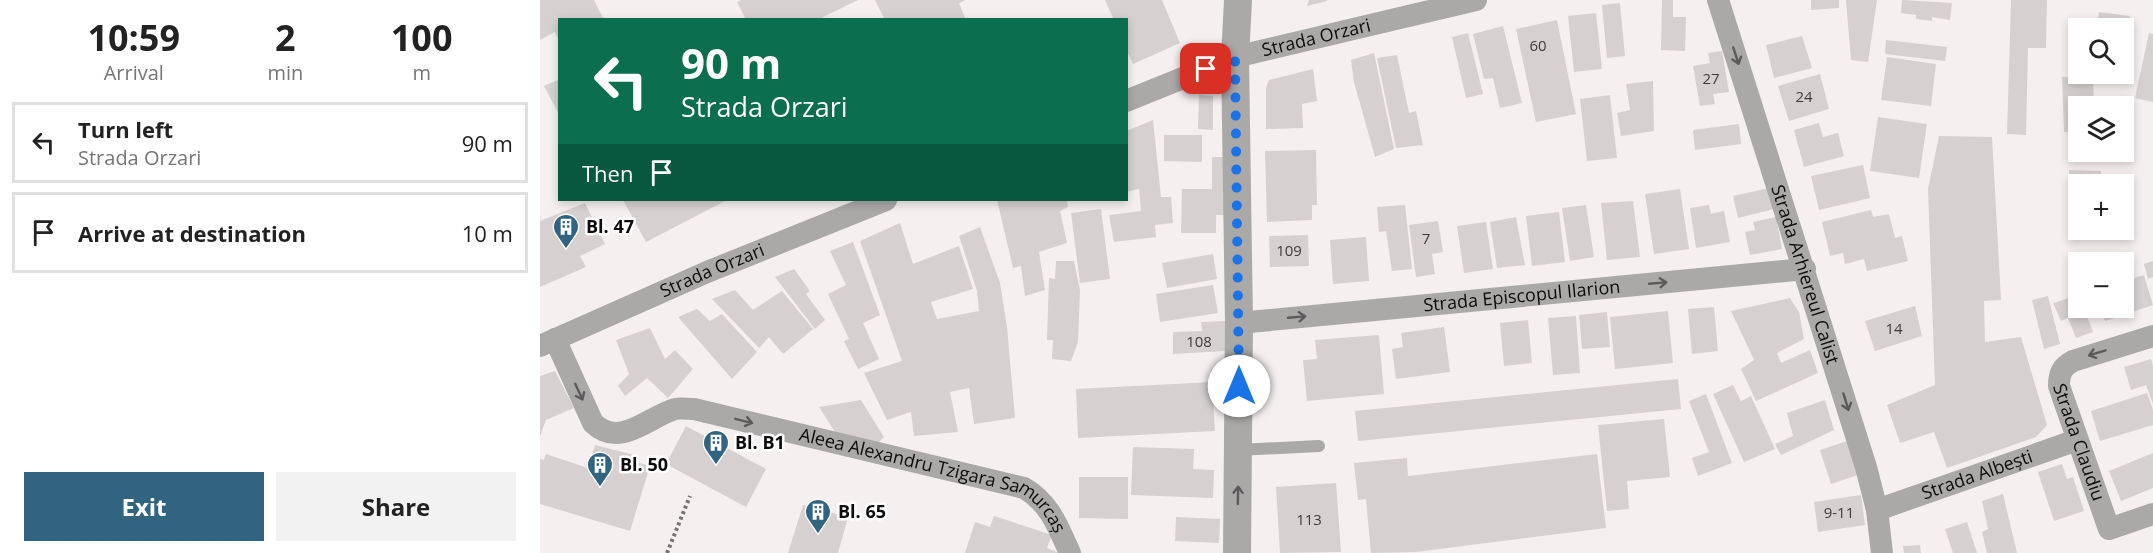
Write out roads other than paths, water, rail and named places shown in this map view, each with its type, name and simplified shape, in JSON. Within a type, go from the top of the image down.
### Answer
[{"type":"street","points":[[1237,553],[1239,323],[1235,57],[1238,0]]},
{"type":"street","name":"Strada Orzari","points":[[1128,99],[1235,57],[1476,0]]},
{"type":"street","name":"Strada Arhiereul Calist","points":[[1718,0],[1805,269],[1877,510],[1882,553]]},
{"type":"street","name":"Strada Orzari","points":[[547,342],[707,272],[884,201]]},
{"type":"street","name":"Strada Episcopul Ilarion","points":[[1239,323],[1805,269]]},
{"type":"street","name":"Strada Claudiu","points":[[2153,336],[2064,366],[2059,376],[2059,386],[2109,529],[2153,514]]},
{"type":"street","name":"Aleea Alexandru Tzigara Samurcaș","points":[[547,342],[593,423],[599,429],[622,433],[635,430],[677,408],[694,409],[1024,488],[1037,495],[1048,507],[1070,553]]},
{"type":"street","name":"Strada Albești","points":[[1877,510],[2077,440]]},
{"type":"lane","points":[[1238,450],[1319,446]]},
{"type":"place","name":"Bl. 47","points":[[566,250]]},
{"type":"place","name":"Bl. B1","points":[[716,466]]},
{"type":"place","name":"Bl. 50","points":[[600,488]]},
{"type":"place","name":"Bl. 65","points":[[818,535]]}]
